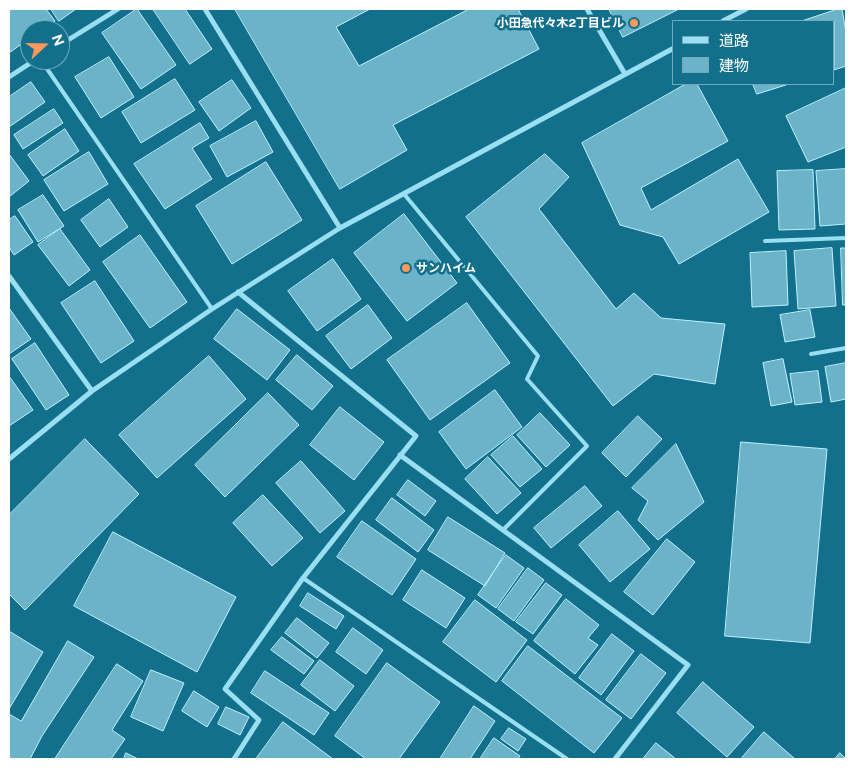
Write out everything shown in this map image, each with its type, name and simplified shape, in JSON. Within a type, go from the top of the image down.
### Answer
[{"type":"street","points":[[70,38],[118,9]]},
{"type":"street","points":[[205,9],[340,228]]},
{"type":"street","points":[[587,9],[626,74]]},
{"type":"street","points":[[725,20],[746,9]]},
{"type":"street","points":[[9,459],[92,391],[212,309],[340,228],[672,49]]},
{"type":"street","points":[[9,77],[20,70]]},
{"type":"street","points":[[9,276],[92,391]]},
{"type":"street","points":[[234,759],[260,720],[225,690],[303,578],[416,436],[238,292]]},
{"type":"street","points":[[400,455],[688,665],[615,759]]},
{"type":"lane","points":[[48,70],[212,309]]},
{"type":"lane","points":[[404,194],[538,356],[527,380],[587,446],[504,529]]},
{"type":"lane","points":[[765,241],[846,238]]},
{"type":"lane","points":[[810,354],[846,348]]},
{"type":"lane","points":[[303,578],[568,759]]},
{"type":"building","points":[[9,9],[46,9],[54,20],[20,20],[20,45],[9,53]]},
{"type":"building","points":[[51,9],[76,9],[60,20],[58,20]]},
{"type":"building","points":[[137,9],[176,65],[141,89],[102,33]]},
{"type":"building","points":[[153,9],[185,9],[212,49],[190,64]]},
{"type":"building","points":[[235,9],[370,9],[336,27],[359,66],[469,9],[518,9],[539,49],[393,125],[407,150],[340,189]]},
{"type":"building","name":"小田急代々木2丁目ビル","points":[[609,9],[679,9],[623,37]]},
{"type":"building","points":[[842,9],[846,32],[846,66],[835,70],[835,20],[805,20]]},
{"type":"building","points":[[109,57],[134,97],[101,118],[75,77]]},
{"type":"building","points":[[175,79],[195,110],[141,143],[122,112]]},
{"type":"building","points":[[232,80],[251,108],[219,131],[199,102]]},
{"type":"building","points":[[31,82],[45,102],[9,127],[9,97]]},
{"type":"building","points":[[684,85],[698,85],[728,141],[641,188],[651,210],[738,159],[769,212],[679,264],[663,237],[620,225],[582,143]]},
{"type":"building","points":[[753,85],[786,85],[757,94]]},
{"type":"building","points":[[846,88],[846,147],[808,162],[786,116]]},
{"type":"building","points":[[54,109],[63,123],[23,149],[14,135]]},
{"type":"building","points":[[256,121],[273,152],[227,177],[210,146]]},
{"type":"building","points":[[200,123],[209,138],[192,148],[212,179],[165,209],[134,164]]},
{"type":"building","points":[[65,129],[79,151],[43,176],[28,155]]},
{"type":"building","points":[[89,152],[108,184],[64,211],[44,180]]},
{"type":"building","points":[[9,154],[29,181],[9,197]]},
{"type":"building","points":[[545,154],[569,177],[539,209],[616,309],[634,293],[661,318],[725,324],[715,384],[654,374],[613,406],[466,217]]},
{"type":"building","points":[[266,162],[302,220],[232,264],[196,206]]},
{"type":"building","points":[[846,169],[846,224],[820,226],[816,171]]},
{"type":"building","points":[[813,170],[815,229],[779,230],[777,171]]},
{"type":"building","points":[[43,195],[64,226],[38,242],[18,210]]},
{"type":"building","points":[[109,199],[128,227],[100,247],[81,220]]},
{"type":"building","name":"サンハイム","points":[[404,214],[457,283],[407,321],[354,253]]},
{"type":"building","points":[[15,216],[33,242],[14,255],[9,247],[9,220]]},
{"type":"building","points":[[60,229],[90,270],[69,286],[38,245]]},
{"type":"building","points":[[140,235],[187,302],[150,328],[103,262]]},
{"type":"building","points":[[832,248],[836,306],[798,309],[794,251]]},
{"type":"building","points":[[841,248],[846,248],[846,305],[843,305]]},
{"type":"building","points":[[786,251],[788,305],[752,307],[750,253]]},
{"type":"building","points":[[333,259],[361,299],[317,331],[288,291]]},
{"type":"building","points":[[95,281],[134,341],[101,363],[61,303]]},
{"type":"building","points":[[467,303],[510,363],[430,420],[387,360]]},
{"type":"building","points":[[368,305],[392,338],[351,369],[326,336]]},
{"type":"building","points":[[9,308],[31,339],[9,354]]},
{"type":"building","points":[[237,309],[290,350],[267,380],[214,339]]},
{"type":"building","points":[[810,310],[815,337],[785,342],[780,315]]},
{"type":"building","points":[[35,343],[69,395],[46,410],[12,359]]},
{"type":"building","points":[[297,355],[333,386],[312,410],[276,380]]},
{"type":"building","points":[[209,356],[246,399],[157,478],[119,435]]},
{"type":"building","points":[[783,359],[792,402],[771,406],[763,363]]},
{"type":"building","points":[[846,363],[846,399],[831,402],[825,367]]},
{"type":"building","points":[[818,371],[822,402],[795,405],[790,374]]},
{"type":"building","points":[[9,376],[33,410],[9,426]]},
{"type":"building","points":[[495,390],[522,427],[466,469],[439,432]]},
{"type":"building","points":[[268,393],[299,425],[225,497],[195,465]]},
{"type":"building","points":[[340,407],[384,442],[354,480],[310,445]]},
{"type":"building","points":[[540,413],[570,445],[546,467],[517,435]]},
{"type":"building","points":[[638,416],[662,439],[626,477],[602,453]]},
{"type":"building","points":[[513,436],[542,469],[520,487],[491,455]]},
{"type":"building","points":[[85,439],[139,494],[25,610],[9,594],[9,515]]},
{"type":"building","points":[[741,442],[827,449],[810,643],[725,636]]},
{"type":"building","points":[[676,444],[704,502],[658,540],[638,520],[648,501],[632,488]]},
{"type":"building","points":[[488,457],[521,493],[497,514],[465,479]]},
{"type":"building","points":[[301,461],[345,511],[320,533],[276,483]]},
{"type":"building","points":[[408,480],[436,501],[425,516],[397,495]]},
{"type":"building","points":[[585,486],[602,506],[551,548],[534,528]]},
{"type":"building","points":[[263,495],[303,538],[272,566],[233,523]]},
{"type":"building","points":[[392,498],[434,530],[418,552],[376,520]]},
{"type":"building","points":[[618,511],[650,549],[610,582],[579,545]]},
{"type":"building","points":[[448,517],[505,553],[485,586],[428,550]]},
{"type":"building","points":[[362,521],[416,559],[392,595],[337,557]]},
{"type":"building","points":[[113,532],[236,597],[197,672],[74,606]]},
{"type":"building","points":[[667,539],[695,562],[653,615],[624,592]]},
{"type":"building","points":[[506,555],[524,568],[496,608],[478,595]]},
{"type":"building","points":[[528,568],[544,580],[514,621],[498,609]]},
{"type":"building","points":[[422,570],[465,598],[446,628],[403,600]]},
{"type":"building","points":[[546,583],[562,595],[533,634],[516,622]]},
{"type":"building","points":[[308,593],[344,616],[336,629],[300,606]]},
{"type":"building","points":[[566,599],[599,625],[588,638],[598,645],[575,674],[534,641]]},
{"type":"building","points":[[475,600],[527,640],[496,682],[443,642]]},
{"type":"building","points":[[297,618],[329,643],[317,658],[285,633]]},
{"type":"building","points":[[353,628],[383,650],[366,674],[336,652]]},
{"type":"building","points":[[9,631],[43,652],[9,709]]},
{"type":"building","points":[[612,634],[634,651],[601,695],[579,678]]},
{"type":"building","points":[[282,637],[314,661],[304,674],[271,650]]},
{"type":"building","points":[[68,641],[94,657],[42,736],[30,759],[9,759],[9,714],[21,721]]},
{"type":"building","points":[[528,646],[622,718],[594,753],[502,681]]},
{"type":"building","points":[[641,654],[666,673],[631,719],[606,700]]},
{"type":"building","points":[[320,660],[354,686],[335,711],[301,685]]},
{"type":"building","points":[[387,663],[440,702],[399,759],[366,759],[335,736]]},
{"type":"building","points":[[117,664],[143,681],[112,730],[125,739],[111,759],[55,759]]},
{"type":"building","points":[[151,670],[184,683],[163,731],[131,717]]},
{"type":"building","points":[[265,671],[329,713],[314,735],[251,693]]},
{"type":"building","points":[[703,682],[754,727],[727,757],[677,713]]},
{"type":"building","points":[[194,691],[219,707],[207,727],[182,711]]},
{"type":"building","points":[[474,706],[495,721],[470,759],[440,759]]},
{"type":"building","points":[[226,707],[249,717],[240,735],[218,724]]},
{"type":"building","points":[[283,722],[333,759],[256,759]]},
{"type":"building","points":[[509,728],[526,739],[518,751],[501,739]]},
{"type":"building","points":[[764,732],[795,759],[741,759]]},
{"type":"building","points":[[494,738],[520,756],[518,759],[480,759]]},
{"type":"building","points":[[656,743],[676,759],[643,759]]},
{"type":"building","points":[[126,753],[138,759],[124,759]]},
{"type":"building","points":[[840,753],[846,759],[835,759]]},
{"type":"place","name":"小田急代々木2丁目ビル","points":[[634,23]]},
{"type":"place","name":"サンハイム","points":[[406,268]]}]
